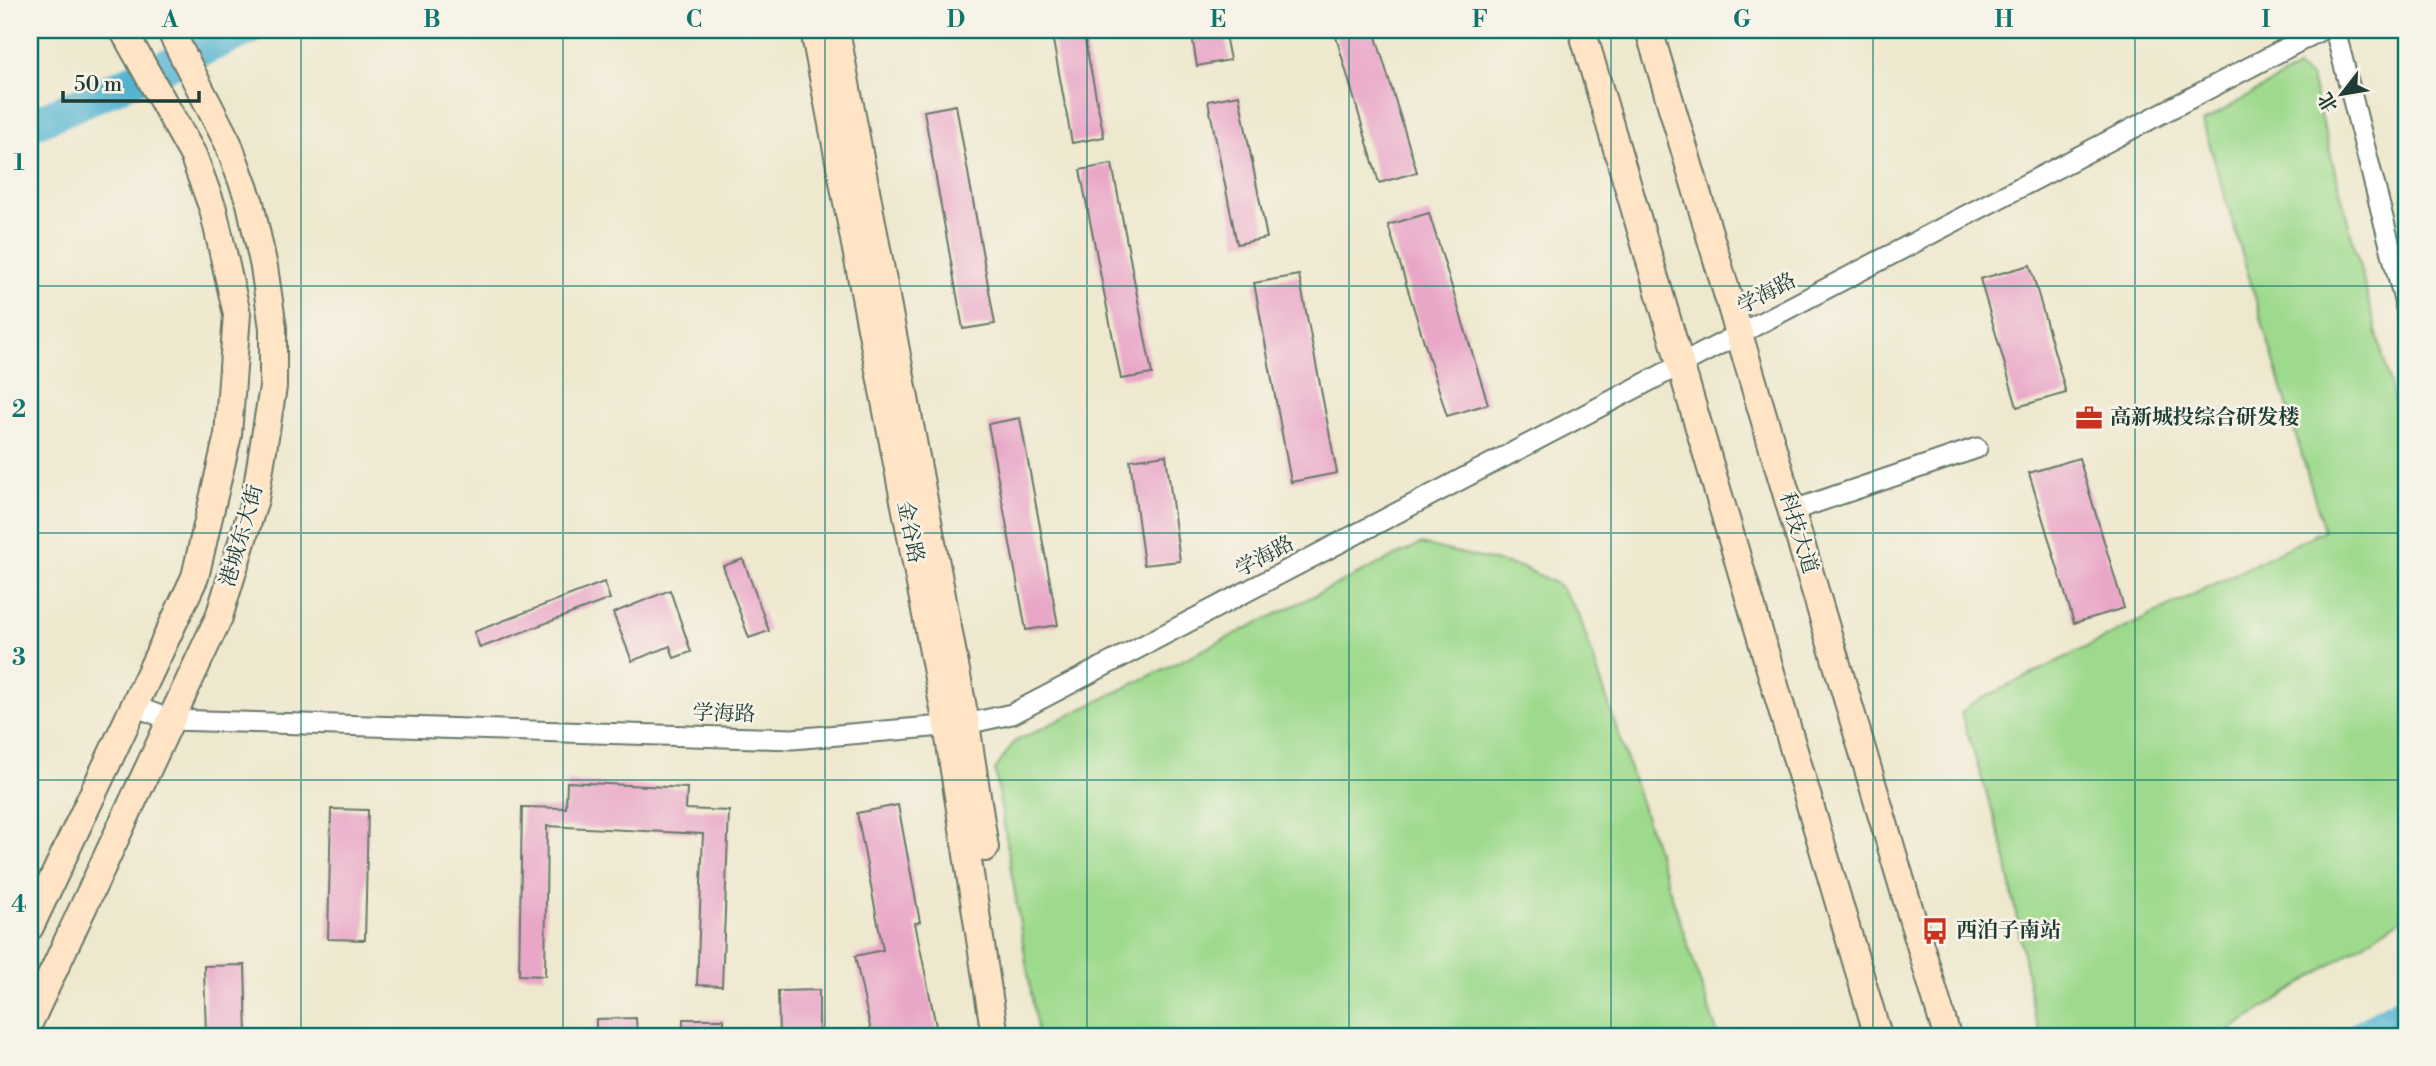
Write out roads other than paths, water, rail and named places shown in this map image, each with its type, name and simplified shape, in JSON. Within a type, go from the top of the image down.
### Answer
[{"type":"main road","name":"港城东大街","points":[[30,1021],[219,617],[255,499],[273,387],[273,328],[264,267],[250,203],[228,143],[170,30]]},
{"type":"main road","name":"金谷路","points":[[814,30],[957,724],[995,1036]]},
{"type":"main road","name":"金谷路","points":[[836,30],[1014,1036]]},
{"type":"main road","points":[[1582,30],[1878,1036]]},
{"type":"main road","name":"科技大道","points":[[1649,30],[1947,1036]]},
{"type":"main road","name":"港城东大街","points":[[30,927],[195,578],[228,435],[237,314],[213,209],[193,155],[125,35]]},
{"type":"street","name":"学海路","points":[[134,706],[171,720],[792,739],[957,724],[1012,714],[2321,30]]},
{"type":"street","points":[[2335,30],[2406,308]]},
{"type":"street","points":[[1791,510],[1977,448]]},
{"type":"waterway","points":[[30,125],[247,30]]},
{"type":"waterway","points":[[2362,1036],[2406,1010]]},
{"type":"place","name":"高新城投综合研发楼","points":[[2089,418]]},
{"type":"place","name":"西泊子南站","points":[[1935,931]]}]
